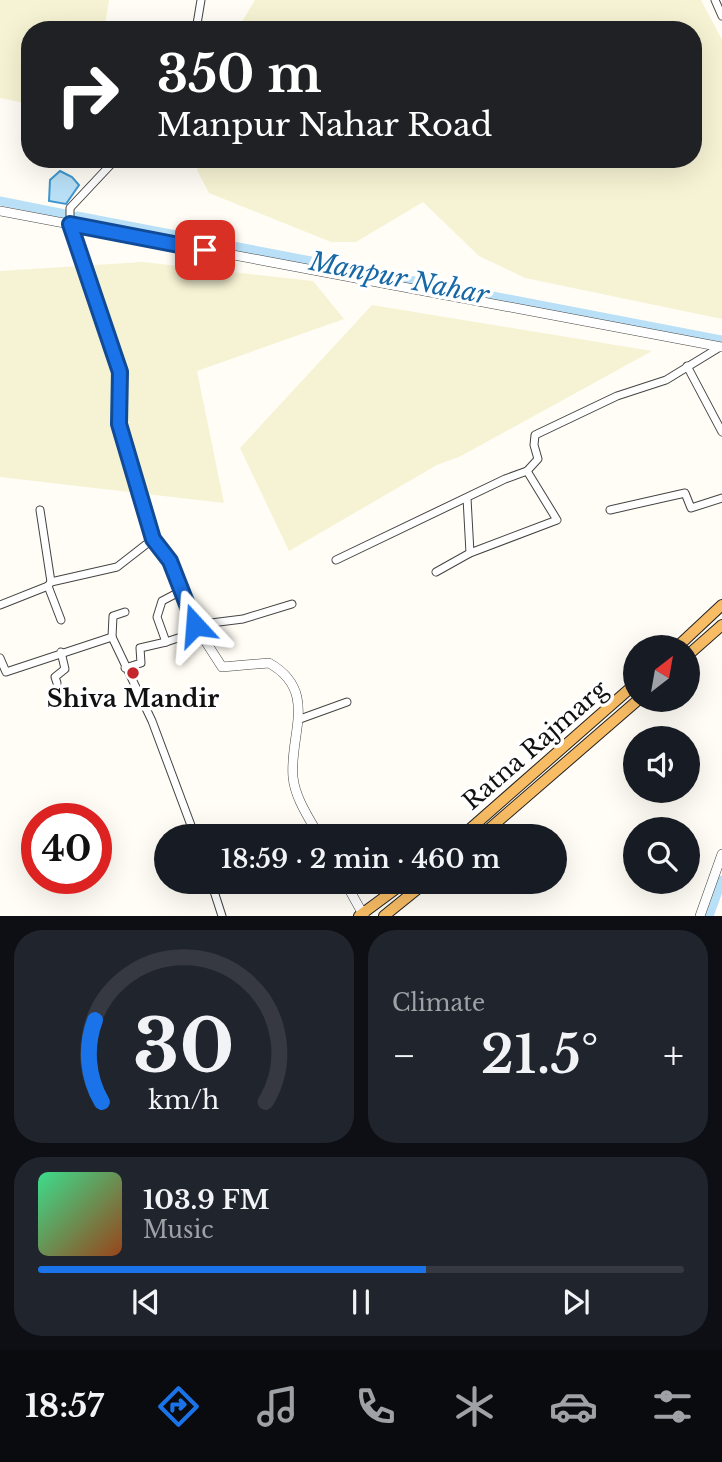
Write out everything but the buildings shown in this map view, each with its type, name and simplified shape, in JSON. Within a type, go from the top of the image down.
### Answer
[{"type":"highway","points":[[690,635],[722,605]]},
{"type":"highway","points":[[700,644],[722,625]]},
{"type":"highway","name":"Ratna Rajmarg","points":[[476,824],[623,695]]},
{"type":"highway","name":"Ratna Rajmarg","points":[[495,824],[624,712]]},
{"type":"highway","points":[[362,915],[389,894]]},
{"type":"highway","points":[[384,916],[411,894]]},
{"type":"street","points":[[198,21],[201,0]]},
{"type":"street","points":[[715,0],[722,16]]},
{"type":"street","points":[[108,168],[71,208],[70,224],[120,372],[119,424],[153,539],[170,561],[197,628],[222,667],[269,663],[279,668],[293,684],[300,719],[293,776],[300,801],[312,824]]},
{"type":"street","points":[[0,211],[721,346]]},
{"type":"street","points":[[336,560],[527,471],[538,459],[534,445],[535,435],[617,396],[666,380],[721,346]]},
{"type":"street","points":[[687,366],[722,432]]},
{"type":"street","points":[[436,572],[470,553],[557,520],[527,471]]},
{"type":"street","points":[[610,510],[685,493],[691,508],[722,498]]},
{"type":"street","points":[[467,498],[470,553]]},
{"type":"street","points":[[40,510],[49,584],[61,620]]},
{"type":"street","points":[[0,605],[49,584],[117,567],[153,539]]},
{"type":"street","points":[[166,642],[158,617],[162,601],[183,590]]},
{"type":"street","points":[[125,668],[141,663],[141,648],[166,642],[197,628],[243,619],[292,604]]},
{"type":"street","points":[[125,612],[113,616],[112,637],[152,721],[191,824]]},
{"type":"street","points":[[0,658],[6,671],[112,637]]},
{"type":"street","points":[[57,683],[55,677],[65,669],[61,652]]},
{"type":"street","points":[[300,719],[347,702]]},
{"type":"street","points":[[700,916],[722,854]]},
{"type":"street","points":[[215,894],[222,916]]},
{"type":"street","points":[[351,894],[362,915]]},
{"type":"shaded area","points":[[0,0],[109,0],[106,21],[21,21],[21,102],[0,98]]},
{"type":"shaded area","points":[[255,0],[701,0],[722,40],[722,319],[525,278],[479,256],[423,202],[356,242],[331,242],[209,193],[197,170],[702,168],[702,21],[242,21]]},
{"type":"shaded area","points":[[143,262],[313,281],[344,319],[197,371],[224,503],[0,477],[0,271]]},
{"type":"shaded area","points":[[372,305],[652,351],[461,456],[437,465],[289,551],[240,448]]},
{"type":"water","points":[[60,171],[72,177],[79,185],[66,204],[49,201],[50,180]]},
{"type":"waterway","name":"Manpur Nahar","points":[[0,201],[65,214]]},
{"type":"waterway","name":"Manpur Nahar","points":[[77,216],[722,340]]},
{"type":"waterway","points":[[709,916],[722,880]]},
{"type":"place","name":"Shiva Mandir","points":[[133,673]]},
{"type":"route","points":[[195,625],[170,561],[153,539],[119,424],[120,372],[70,224],[205,250]]}]
